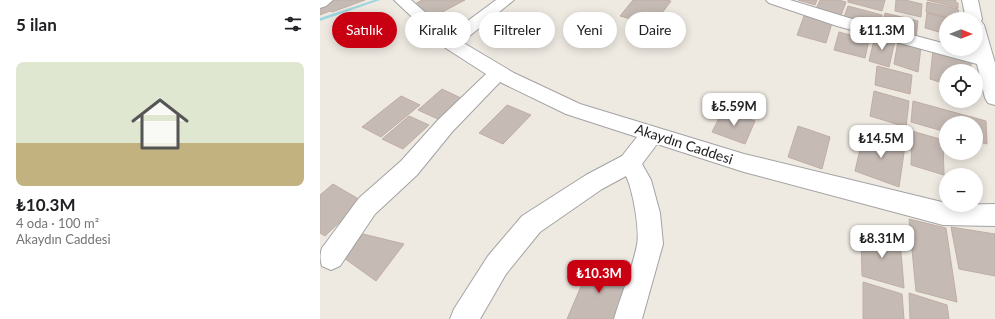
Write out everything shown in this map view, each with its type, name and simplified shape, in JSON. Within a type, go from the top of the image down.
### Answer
[{"type":"street","points":[[320,3],[325,0]]},
{"type":"street","name":"Akaydın Caddesi","points":[[402,0],[415,12]]},
{"type":"street","points":[[471,27],[506,0]]},
{"type":"street","points":[[774,0],[843,22],[985,60]]},
{"type":"street","points":[[970,0],[973,12]]},
{"type":"street","name":"Akaydın Caddesi","points":[[458,48],[498,73],[573,108],[744,163],[943,214],[995,214]]},
{"type":"street","points":[[983,52],[995,98]]},
{"type":"street","points":[[331,257],[367,206],[409,168],[445,126],[498,73]]},
{"type":"street","points":[[464,319],[497,265],[531,224],[594,182],[630,163],[652,134]]},
{"type":"street","points":[[628,319],[650,244],[648,213],[642,186],[630,163]]},
{"type":"building","points":[[335,0],[365,0],[320,15],[320,7]]},
{"type":"building","points":[[422,0],[465,0],[442,12],[423,12],[413,5]]},
{"type":"building","points":[[633,0],[671,1],[663,12],[625,12],[625,17],[620,16]]},
{"type":"building","points":[[798,0],[817,0],[815,5]]},
{"type":"building","points":[[820,0],[838,0],[846,2],[840,18],[815,11]]},
{"type":"building","points":[[848,0],[885,0],[882,11],[848,2]]},
{"type":"building","points":[[896,0],[905,0],[922,4],[921,17],[895,11]]},
{"type":"building","points":[[927,0],[956,0],[955,2],[958,3],[958,8]]},
{"type":"building","points":[[927,2],[958,9],[958,12],[939,12],[939,15],[926,12]]},
{"type":"building","points":[[848,6],[882,15],[879,30],[843,20]]},
{"type":"building","points":[[885,13],[918,21],[916,39],[882,30]]},
{"type":"building","points":[[927,13],[939,16],[939,32],[925,28]]},
{"type":"building","points":[[804,16],[832,23],[826,43],[797,35]]},
{"type":"building","points":[[839,32],[869,40],[865,58],[834,50]]},
{"type":"building","points":[[875,36],[895,41],[889,67],[869,61]]},
{"type":"building","points":[[898,41],[921,47],[918,72],[894,64]]},
{"type":"building","points":[[933,49],[939,51],[939,56],[957,56],[971,60],[971,64],[939,64],[939,82],[930,79]]},
{"type":"building","points":[[877,66],[912,75],[910,94],[875,85]]},
{"type":"building","points":[[442,89],[463,99],[440,120],[418,110]]},
{"type":"building","points":[[874,91],[909,101],[906,127],[870,116]]},
{"type":"building","points":[[401,96],[420,105],[381,137],[362,127]]},
{"type":"building","points":[[913,101],[968,116],[939,116],[939,130],[911,122]]},
{"type":"building","points":[[507,105],[531,115],[503,144],[479,133]]},
{"type":"building","points":[[723,110],[755,121],[745,144],[712,132]]},
{"type":"building","points":[[409,116],[429,125],[403,149],[382,139]]},
{"type":"building","points":[[983,120],[986,121],[987,144],[983,143]]},
{"type":"building","points":[[798,126],[830,137],[822,169],[788,157]]},
{"type":"building","points":[[912,131],[939,139],[939,160],[944,160],[944,168],[939,168],[939,173],[911,165]]},
{"type":"building","points":[[864,132],[905,146],[899,187],[855,171]]},
{"type":"building","points":[[333,184],[362,201],[325,236],[320,233],[320,195]]},
{"type":"building","points":[[909,219],[946,228],[957,302],[916,291]]},
{"type":"building","points":[[951,227],[995,234],[995,276],[959,269]]},
{"type":"building","points":[[861,231],[900,240],[904,288],[862,276]]},
{"type":"building","points":[[363,234],[404,244],[376,281],[344,258]]},
{"type":"building","points":[[591,263],[629,274],[615,319],[567,319]]},
{"type":"building","points":[[863,282],[902,294],[904,319],[863,319]]},
{"type":"building","points":[[909,293],[947,305],[949,319],[910,319]]},
{"type":"waterway","points":[[320,20],[378,0]]}]
